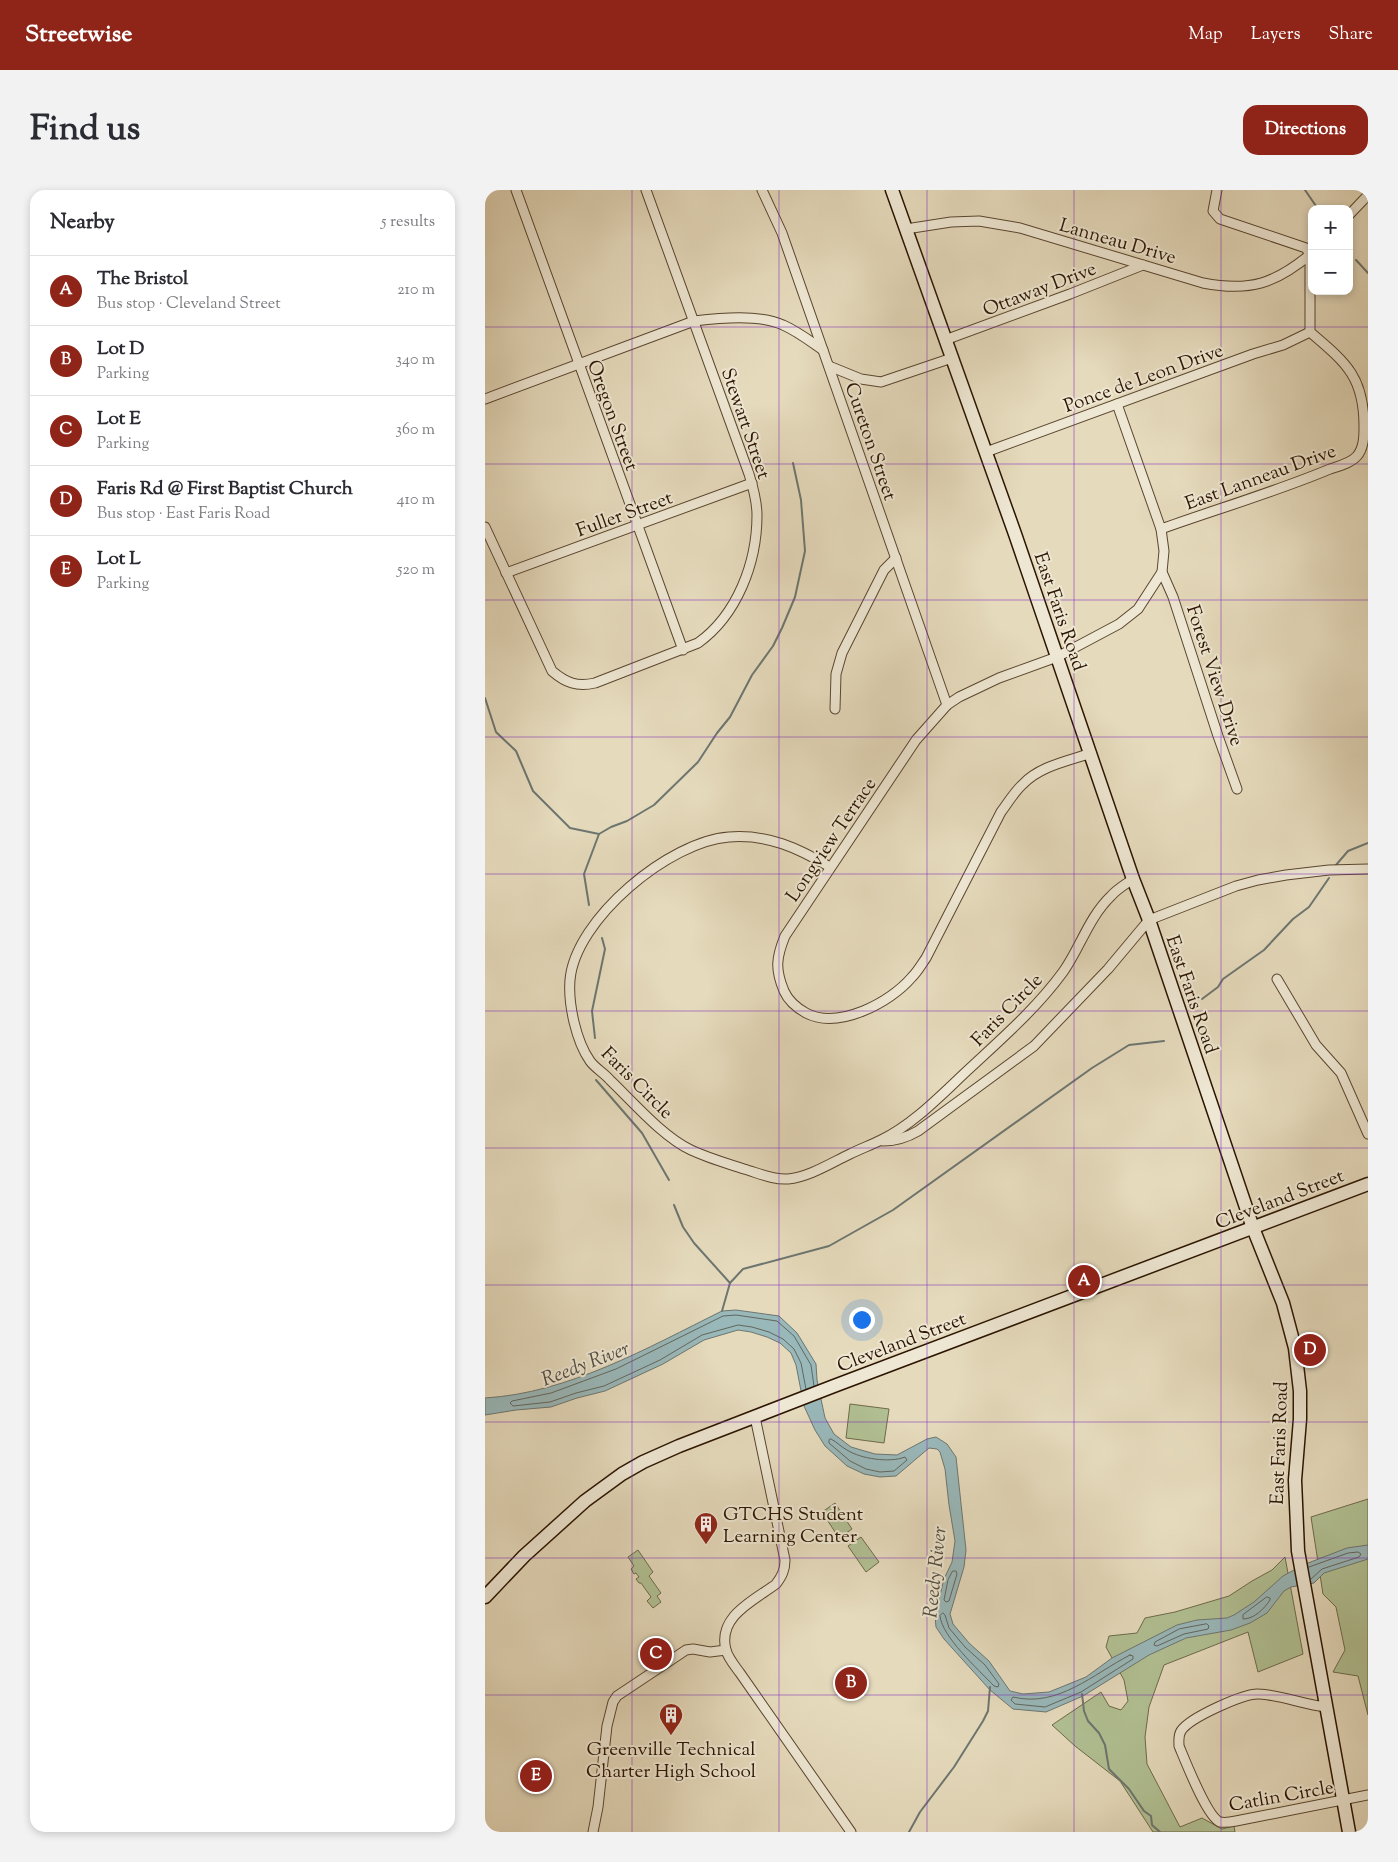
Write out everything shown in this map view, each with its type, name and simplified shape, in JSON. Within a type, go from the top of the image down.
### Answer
[{"type":"main road","name":"East Faris Road","points":[[891,190],[986,452],[1091,753],[1253,1228],[1283,1303],[1299,1370],[1300,1419],[1295,1480],[1298,1551],[1349,1832]]},
{"type":"main road","name":"Cleveland Street","points":[[485,1597],[524,1556],[585,1501],[622,1474],[679,1446],[1368,1184]]},
{"type":"street","name":"Oregon Street","points":[[516,190],[636,525],[683,650]]},
{"type":"street","name":"Stewart Street","points":[[485,527],[553,671],[570,684],[585,685],[595,683],[698,643],[710,634],[731,608],[742,585],[752,552],[756,528],[756,498],[646,190]]},
{"type":"street","name":"Cureton Street","points":[[762,190],[782,234],[947,705]]},
{"type":"street","points":[[1217,190],[1213,210],[1220,219],[1296,244],[1308,250]]},
{"type":"street","points":[[1353,211],[1368,195]]},
{"type":"street","name":"Lanneau Drive","points":[[906,229],[951,222],[992,222],[1020,228],[1218,286],[1246,287],[1281,275],[1308,256]]},
{"type":"street","name":"Ottaway Drive","points":[[945,340],[1143,265]]},
{"type":"street","points":[[1310,295],[1310,332]]},
{"type":"street","points":[[485,399],[694,321],[716,318],[753,319],[774,322],[798,333],[823,350]]},
{"type":"street","name":"Ponce de Leon Drive","points":[[986,452],[1283,345],[1310,332]]},
{"type":"street","name":"East Lanneau Drive","points":[[1161,529],[1318,474],[1355,458],[1359,454],[1364,420],[1362,400],[1356,380],[1346,364],[1310,332]]},
{"type":"street","points":[[829,366],[861,379],[881,382],[952,358]]},
{"type":"street","points":[[1117,404],[1161,529],[1164,551],[1163,572]]},
{"type":"street","name":"Fuller Street","points":[[506,573],[752,483]]},
{"type":"street","points":[[835,709],[835,674],[842,653],[884,570],[896,558]]},
{"type":"street","name":"Longview Terrace","points":[[1091,753],[1047,768],[1033,775],[1016,792],[1001,812],[926,958],[912,978],[881,1002],[858,1013],[830,1019],[811,1016],[786,996],[777,965],[779,952],[785,936],[916,740],[947,705],[999,678],[1057,657],[1119,624],[1134,614],[1163,572]]},
{"type":"street","name":"Forest View Drive","points":[[1163,572],[1237,789]]},
{"type":"street","name":"Faris Circle","points":[[830,867],[793,846],[754,838],[724,838],[707,842],[661,863],[626,891],[601,916],[579,948],[572,965],[570,1003],[578,1036],[589,1060],[660,1128],[689,1150],[766,1176],[786,1179],[807,1174],[880,1141],[904,1127],[1023,1018],[1073,958],[1101,907],[1111,895],[1133,879]]},
{"type":"street","points":[[1149,920],[1236,886],[1258,880],[1286,874],[1368,869]]},
{"type":"street","name":"Faris Circle","points":[[880,1141],[893,1141],[918,1131],[1034,1046],[1108,969],[1149,920]]},
{"type":"street","points":[[1277,980],[1316,1046],[1341,1074],[1368,1134]]},
{"type":"street","points":[[755,1417],[785,1566],[776,1584],[739,1610],[731,1618],[725,1634],[726,1650],[735,1667],[851,1832]]},
{"type":"street","points":[[593,1832],[598,1807],[609,1713],[617,1696],[686,1650],[693,1649],[710,1652],[726,1650]]},
{"type":"street","name":"Catlin Circle","points":[[1327,1707],[1308,1705],[1267,1695],[1251,1694],[1207,1713],[1186,1725],[1179,1737],[1179,1746],[1204,1802],[1214,1818],[1219,1822],[1236,1821],[1368,1795]]},
{"type":"green space","points":[[850,1404],[889,1409],[884,1443],[846,1438]]},
{"type":"green space","points":[[1368,1499],[1368,1715],[1358,1676],[1333,1672],[1345,1650],[1336,1607],[1323,1594],[1311,1517]]},
{"type":"green space","points":[[835,1503],[852,1529],[839,1538],[822,1512]]},
{"type":"green space","points":[[861,1537],[879,1562],[866,1572],[848,1546]]},
{"type":"green space","points":[[638,1550],[653,1572],[649,1576],[661,1593],[657,1596],[661,1602],[653,1608],[647,1601],[651,1597],[636,1579],[639,1577],[631,1569],[634,1566],[628,1557]]},
{"type":"green space","points":[[1285,1557],[1303,1654],[1258,1672],[1248,1632],[1164,1665],[1149,1707],[1145,1737],[1147,1764],[1180,1827],[1202,1818],[1222,1829],[1234,1826],[1235,1832],[1153,1832],[1120,1781],[1075,1746],[1052,1725],[1101,1692],[1109,1706],[1121,1710],[1128,1701],[1124,1680],[1106,1647],[1109,1636],[1137,1633],[1145,1618],[1175,1612],[1229,1596],[1272,1570]]},
{"type":"water","points":[[736,1310],[779,1316],[797,1333],[816,1364],[817,1380],[825,1418],[834,1434],[851,1447],[875,1454],[897,1455],[927,1439],[936,1437],[947,1444],[956,1457],[966,1550],[964,1567],[950,1614],[953,1624],[969,1643],[989,1661],[1010,1691],[1023,1694],[1049,1692],[1086,1677],[1112,1658],[1177,1625],[1197,1620],[1227,1618],[1254,1602],[1283,1576],[1303,1565],[1347,1548],[1368,1545],[1368,1559],[1324,1573],[1314,1583],[1291,1587],[1284,1591],[1267,1613],[1250,1623],[1231,1630],[1186,1638],[1149,1655],[1083,1696],[1046,1712],[1013,1709],[990,1690],[944,1639],[936,1627],[935,1616],[944,1579],[952,1562],[955,1541],[945,1469],[940,1452],[937,1449],[929,1448],[896,1476],[880,1477],[864,1474],[847,1466],[825,1446],[815,1430],[804,1406],[796,1365],[791,1353],[780,1343],[751,1332],[738,1330],[704,1340],[663,1364],[605,1391],[551,1407],[485,1415],[485,1398],[547,1388],[577,1378],[636,1353],[722,1311]]},
{"type":"waterway","points":[[1305,190],[1315,205]]},
{"type":"waterway","points":[[1356,260],[1368,273]]},
{"type":"waterway","points":[[589,905],[584,874],[599,834],[627,821],[654,805],[698,762],[730,717],[752,675],[773,646],[782,628],[795,597],[805,551],[801,500],[793,463]]},
{"type":"waterway","points":[[485,698],[496,732],[516,751],[533,791],[570,828],[599,834]]},
{"type":"waterway","points":[[1336,865],[1348,851],[1368,843]]},
{"type":"waterway","points":[[1202,999],[1218,987],[1223,979],[1264,950],[1293,919],[1309,907],[1329,878]]},
{"type":"waterway","points":[[595,1038],[592,1011],[605,949],[602,938]]},
{"type":"waterway","points":[[722,1311],[730,1283],[743,1269],[829,1246],[893,1210],[1092,1068],[1129,1045],[1164,1041]]},
{"type":"waterway","points":[[596,1080],[642,1133],[669,1180]]},
{"type":"waterway","points":[[674,1205],[683,1227],[694,1243],[730,1283]]},
{"type":"waterway","points":[[909,1832],[920,1812],[954,1767],[983,1721],[988,1711],[990,1687]]},
{"type":"waterway","points":[[1082,1694],[1084,1711],[1088,1721],[1099,1733],[1105,1745],[1109,1769],[1129,1789],[1144,1811],[1151,1816],[1152,1825],[1160,1832]]},
{"type":"place","name":"The Bristol","points":[[1084,1281]]},
{"type":"place","name":"Faris Rd @ First Baptist Church","points":[[1310,1350]]},
{"type":"place","name":"GTCHS Student Learning Center","points":[[706,1545]]},
{"type":"place","name":"Lot E","points":[[656,1654]]},
{"type":"place","name":"Lot D","points":[[851,1683]]},
{"type":"place","name":"Greenville Technical Charter High School","points":[[671,1736]]},
{"type":"place","name":"Lot L","points":[[536,1776]]},
{"type":"water label","name":"Reedy River","points":[[585,1363]]},
{"type":"water label","name":"Reedy River","points":[[934,1572]]}]
